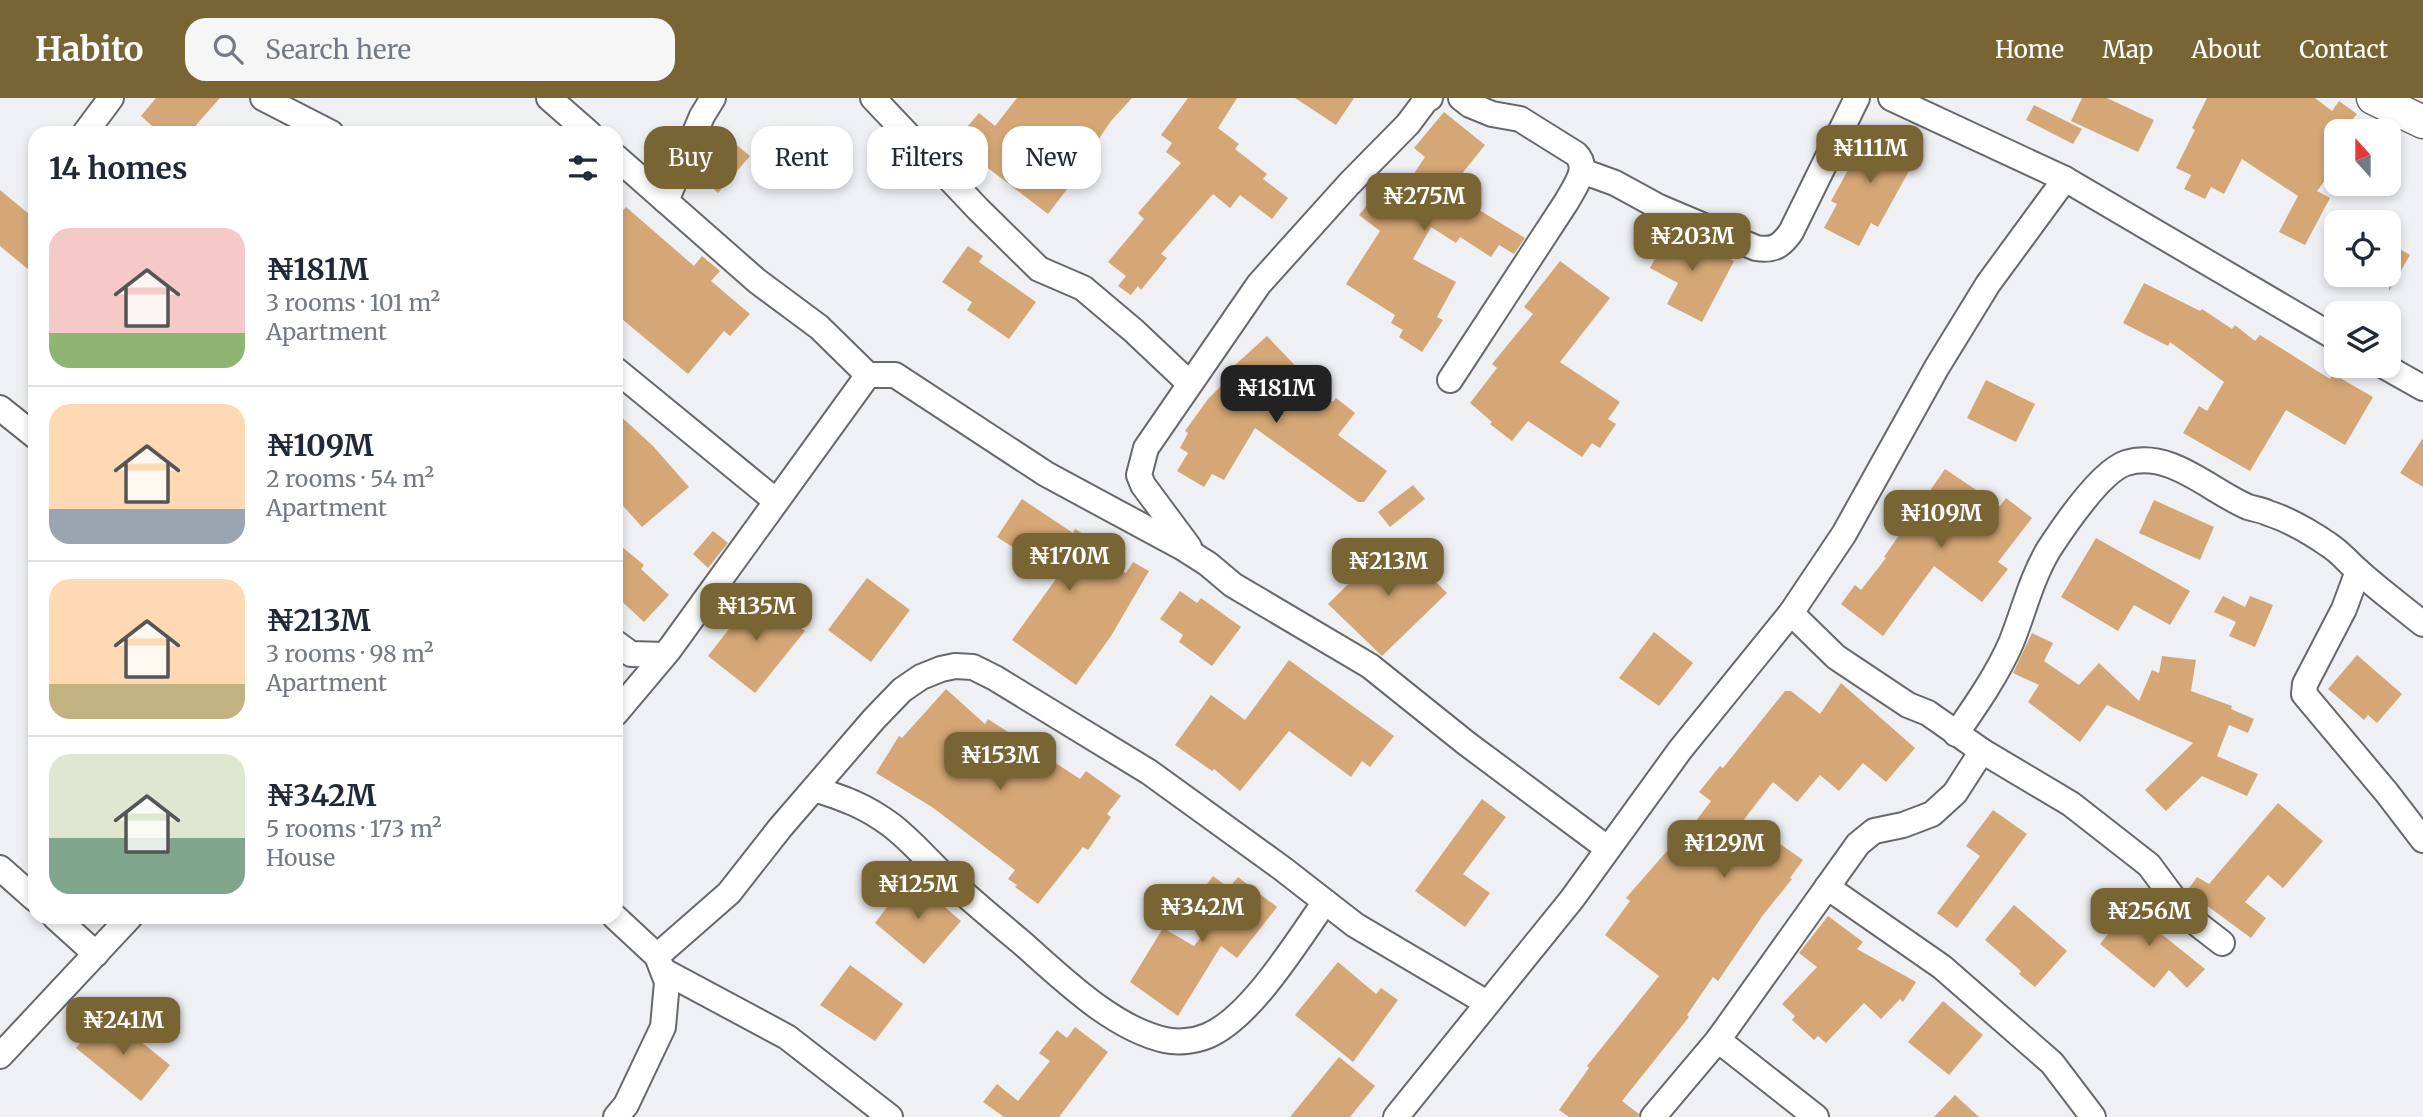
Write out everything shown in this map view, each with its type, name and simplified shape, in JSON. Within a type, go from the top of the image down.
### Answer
[{"type":"main road","points":[[2373,98],[2423,122]]},
{"type":"street","points":[[90,126],[111,98]]},
{"type":"street","points":[[263,98],[317,126]]},
{"type":"street","points":[[550,98],[581,126]]},
{"type":"street","points":[[666,201],[712,98]]},
{"type":"street","points":[[873,98],[978,209],[1040,269],[1083,288],[1189,383]]},
{"type":"street","points":[[1196,556],[1150,496],[1139,475],[1146,448],[1259,284],[1430,98]]},
{"type":"street","points":[[1442,98],[1466,101],[1492,114],[1513,116],[1576,154],[1580,158],[1583,171],[1547,233],[1450,380]]},
{"type":"street","points":[[1583,171],[1756,248],[1777,248],[1791,232],[1857,98]]},
{"type":"street","points":[[1891,98],[2065,178],[2324,331]]},
{"type":"street","points":[[623,163],[757,281],[819,327],[868,374],[895,375],[1046,474],[1183,548],[1233,585],[1370,666],[1466,743],[1607,848]]},
{"type":"street","points":[[1396,1117],[1572,899],[1680,750],[1791,613],[1844,534],[1918,400],[1988,284],[2065,178]]},
{"type":"street","points":[[623,705],[664,655],[862,386],[868,374]]},
{"type":"street","points":[[623,376],[776,501]]},
{"type":"street","points":[[2401,376],[2423,388]]},
{"type":"street","points":[[0,408],[28,430]]},
{"type":"street","points":[[1956,734],[2003,660],[2030,586],[2049,550],[2077,509],[2101,481],[2109,472],[2124,463],[2141,460],[2160,462],[2193,476],[2248,507],[2276,516],[2310,532],[2333,547],[2423,624]]},
{"type":"street","points":[[2358,571],[2344,609],[2305,684],[2304,695],[2423,839]]},
{"type":"street","points":[[1791,613],[1836,657],[1908,705],[1928,713],[1982,751],[2071,804],[2149,865],[2186,915],[2222,943]]},
{"type":"street","points":[[624,649],[664,655]]},
{"type":"street","points":[[624,649],[639,686]]},
{"type":"street","points":[[660,964],[729,893],[874,719],[902,690],[921,677],[955,666],[973,667],[995,678],[1149,772],[1356,925],[1488,1003]]},
{"type":"street","points":[[1653,1117],[1718,1040],[1858,844],[1874,831],[1903,825],[1931,814],[1955,793],[1982,751]]},
{"type":"street","points":[[815,789],[859,804],[893,827],[958,888],[1107,1013],[1140,1031],[1166,1040],[1182,1042],[1206,1037],[1248,1007],[1325,902]]},
{"type":"street","points":[[0,868],[28,893]]},
{"type":"street","points":[[1827,887],[1942,967],[2052,1063],[2094,1117]]},
{"type":"street","points":[[63,924],[96,954]]},
{"type":"street","points":[[0,1056],[124,924]]},
{"type":"street","points":[[622,924],[660,964],[787,1037],[890,1117]]},
{"type":"street","points":[[616,1117],[626,1105],[663,1027],[667,982],[660,964]]},
{"type":"street","points":[[1718,1040],[1816,1117]]},
{"type":"building","points":[[156,98],[220,98],[195,126],[152,126],[141,116]]},
{"type":"building","points":[[1017,98],[1132,98],[1101,136],[1101,126],[1002,126],[1002,179],[988,168],[988,126],[968,126],[979,113],[995,126]]},
{"type":"building","points":[[1188,98],[1237,98],[1218,128],[1239,144],[1235,149],[1267,174],[1263,179],[1288,198],[1272,219],[1240,195],[1230,208],[1213,194],[1161,254],[1167,258],[1141,290],[1138,286],[1131,295],[1118,286],[1126,276],[1108,262],[1144,219],[1138,213],[1181,163],[1166,152],[1172,143],[1161,135]]},
{"type":"building","points":[[1295,98],[1354,98],[1336,125]]},
{"type":"building","points":[[2082,98],[2107,98],[2154,120],[2138,152],[2071,121]]},
{"type":"building","points":[[2207,98],[2315,98],[2332,111],[2339,101],[2357,114],[2353,119],[2324,119],[2324,182],[2317,191],[2330,198],[2305,245],[2279,232],[2298,196],[2242,159],[2224,194],[2211,187],[2205,199],[2184,189],[2191,175],[2176,168],[2195,130],[2192,128]]},
{"type":"building","points":[[2034,105],[2082,129],[2073,144],[2026,120]]},
{"type":"building","points":[[1444,112],[1485,145],[1448,191],[1525,238],[1514,254],[1499,245],[1491,257],[1460,237],[1456,243],[1431,227],[1413,259],[1456,282],[1437,317],[1443,320],[1422,352],[1399,337],[1403,330],[1391,323],[1395,315],[1346,284],[1380,231],[1359,215],[1374,197],[1365,189],[1379,175],[1401,193],[1425,157],[1414,148]]},
{"type":"building","points":[[1873,125],[1920,151],[1878,227],[1871,223],[1859,246],[1824,228],[1837,204],[1831,201]]},
{"type":"building","points":[[737,145],[750,156],[737,171]]},
{"type":"building","points":[[1015,189],[1067,189],[1048,214]]},
{"type":"building","points":[[0,190],[28,213],[28,269],[0,246]]},
{"type":"building","points":[[626,207],[694,266],[702,256],[720,271],[711,281],[750,314],[730,336],[724,331],[688,374],[623,320],[623,211]]},
{"type":"building","points":[[1671,229],[1734,261],[1702,322],[1667,304],[1678,283],[1650,268]]},
{"type":"building","points":[[968,246],[983,256],[979,262],[1036,302],[1009,339],[967,310],[972,302],[942,282]]},
{"type":"building","points":[[2401,250],[2410,255],[2401,270]]},
{"type":"building","points":[[1560,261],[1610,298],[1560,362],[1620,402],[1608,419],[1616,424],[1600,448],[1592,443],[1582,457],[1528,421],[1512,441],[1490,424],[1492,422],[1470,403],[1497,368],[1492,364],[1533,314],[1524,307]]},
{"type":"building","points":[[2144,283],[2200,311],[2202,309],[2232,329],[2235,325],[2255,341],[2260,335],[2324,375],[2324,378],[2340,378],[2373,397],[2345,445],[2286,410],[2250,471],[2183,433],[2199,406],[2207,411],[2224,382],[2170,342],[2168,346],[2123,323]]},
{"type":"building","points":[[1267,336],[1306,377],[1303,380],[1333,402],[1336,398],[1355,413],[1338,435],[1387,471],[1364,502],[1358,502],[1255,428],[1224,480],[1212,474],[1204,487],[1177,471],[1188,453],[1180,448],[1188,433],[1185,431],[1208,399],[1238,369],[1235,365]]},
{"type":"building","points":[[1986,380],[2035,404],[2016,442],[1967,418]]},
{"type":"building","points":[[623,418],[653,446],[689,487],[642,527],[623,506]]},
{"type":"building","points":[[2423,438],[2423,487],[2400,473]]},
{"type":"building","points":[[1945,469],[2000,506],[2006,498],[2032,518],[1998,562],[2008,569],[1982,602],[1934,566],[1883,636],[1841,604],[1855,585],[1861,590],[1886,558],[1884,557]]},
{"type":"building","points":[[1413,485],[1425,499],[1390,527],[1378,512]]},
{"type":"building","points":[[1022,499],[1073,533],[1075,529],[1093,540],[1087,551],[1126,573],[1133,562],[1149,571],[1111,636],[1076,685],[1012,640],[1056,579],[1049,575],[1051,572],[997,537]]},
{"type":"building","points":[[2154,500],[2214,527],[2200,560],[2139,533]]},
{"type":"building","points":[[713,531],[728,543],[708,568],[693,554]]},
{"type":"building","points":[[2096,538],[2190,591],[2170,625],[2134,605],[2118,631],[2061,597]]},
{"type":"building","points":[[1394,539],[1447,593],[1382,656],[1328,604]]},
{"type":"building","points":[[623,548],[644,565],[641,569],[669,595],[644,622],[623,602]]},
{"type":"building","points":[[867,578],[910,610],[871,662],[828,630]]},
{"type":"building","points":[[1180,591],[1197,603],[1201,598],[1241,627],[1212,666],[1179,642],[1183,635],[1160,619]]},
{"type":"building","points":[[757,593],[805,631],[755,693],[708,656]]},
{"type":"building","points":[[2223,596],[2245,607],[2250,596],[2273,605],[2255,647],[2229,636],[2236,622],[2214,612]]},
{"type":"building","points":[[1654,632],[1693,663],[1659,706],[1619,678]]},
{"type":"building","points":[[2032,633],[2053,643],[2044,661],[2079,685],[2099,663],[2139,701],[2152,670],[2159,673],[2162,656],[2196,660],[2191,691],[2232,706],[2231,709],[2254,719],[2248,733],[2229,725],[2217,756],[2258,774],[2247,796],[2202,776],[2166,811],[2145,790],[2193,743],[2107,705],[2080,742],[2028,702],[2039,685],[2013,673]]},
{"type":"building","points":[[2357,655],[2402,694],[2377,723],[2368,715],[2364,720],[2328,689]]},
{"type":"building","points":[[1289,660],[1394,736],[1370,767],[1362,761],[1351,777],[1289,731],[1240,791],[1214,769],[1212,771],[1175,745],[1211,695],[1245,720]]},
{"type":"building","points":[[1841,683],[1915,748],[1886,782],[1863,763],[1839,791],[1820,775],[1797,802],[1773,782],[1732,835],[1764,858],[1776,841],[1803,860],[1790,878],[1792,879],[1763,915],[1718,981],[1713,977],[1687,1015],[1689,1017],[1622,1101],[1639,1114],[1638,1117],[1569,1117],[1559,1110],[1589,1068],[1587,1066],[1659,976],[1605,935],[1630,901],[1626,898],[1667,851],[1671,854],[1711,801],[1699,792],[1720,766],[1723,768],[1785,691],[1791,691],[1820,714]]},
{"type":"building","points":[[946,689],[985,724],[988,719],[1080,779],[1086,771],[1121,796],[1107,814],[1111,817],[1088,850],[1083,847],[1038,904],[1008,879],[1015,870],[932,807],[876,773],[899,736],[902,738]]},
{"type":"building","points":[[1482,799],[1506,817],[1463,874],[1490,893],[1465,927],[1415,891]]},
{"type":"building","points":[[2278,803],[2323,841],[2283,888],[2268,875],[2245,902],[2266,918],[2251,938],[2187,891],[2197,877],[2209,884]]},
{"type":"building","points":[[1993,810],[2027,834],[1957,928],[1937,913],[1980,856],[1966,846]]},
{"type":"building","points":[[1213,876],[1229,888],[1238,877],[1277,907],[1237,958],[1221,946],[1178,1016],[1130,982],[1163,928],[1194,946],[1221,912],[1198,896]]},
{"type":"building","points":[[910,877],[961,921],[924,964],[875,923]]},
{"type":"building","points":[[2138,897],[2158,914],[2149,924],[2205,969],[2187,988],[2169,970],[2154,988],[2100,944]]},
{"type":"building","points":[[2014,905],[2067,951],[2035,987],[1985,940]]},
{"type":"building","points":[[1828,916],[1863,942],[1857,949],[1916,982],[1903,1002],[1900,999],[1881,1019],[1864,1003],[1826,1043],[1818,1036],[1814,1040],[1792,1020],[1795,1016],[1782,1004],[1817,967],[1799,953]]},
{"type":"building","points":[[1338,962],[1376,994],[1381,988],[1398,1000],[1353,1062],[1295,1015]]},
{"type":"building","points":[[850,965],[903,1004],[875,1041],[820,1005]]},
{"type":"building","points":[[1943,1001],[1983,1035],[1949,1075],[1908,1042]]},
{"type":"building","points":[[105,1013],[170,1065],[141,1101],[76,1048]]},
{"type":"building","points":[[1075,1027],[1108,1052],[1059,1117],[1004,1117],[983,1102],[997,1084],[1018,1101],[1050,1061],[1039,1053],[1057,1030],[1067,1038]]},
{"type":"building","points":[[1339,1057],[1375,1086],[1350,1117],[1290,1117]]},
{"type":"building","points":[[1955,1095],[1979,1117],[1934,1117]]}]
